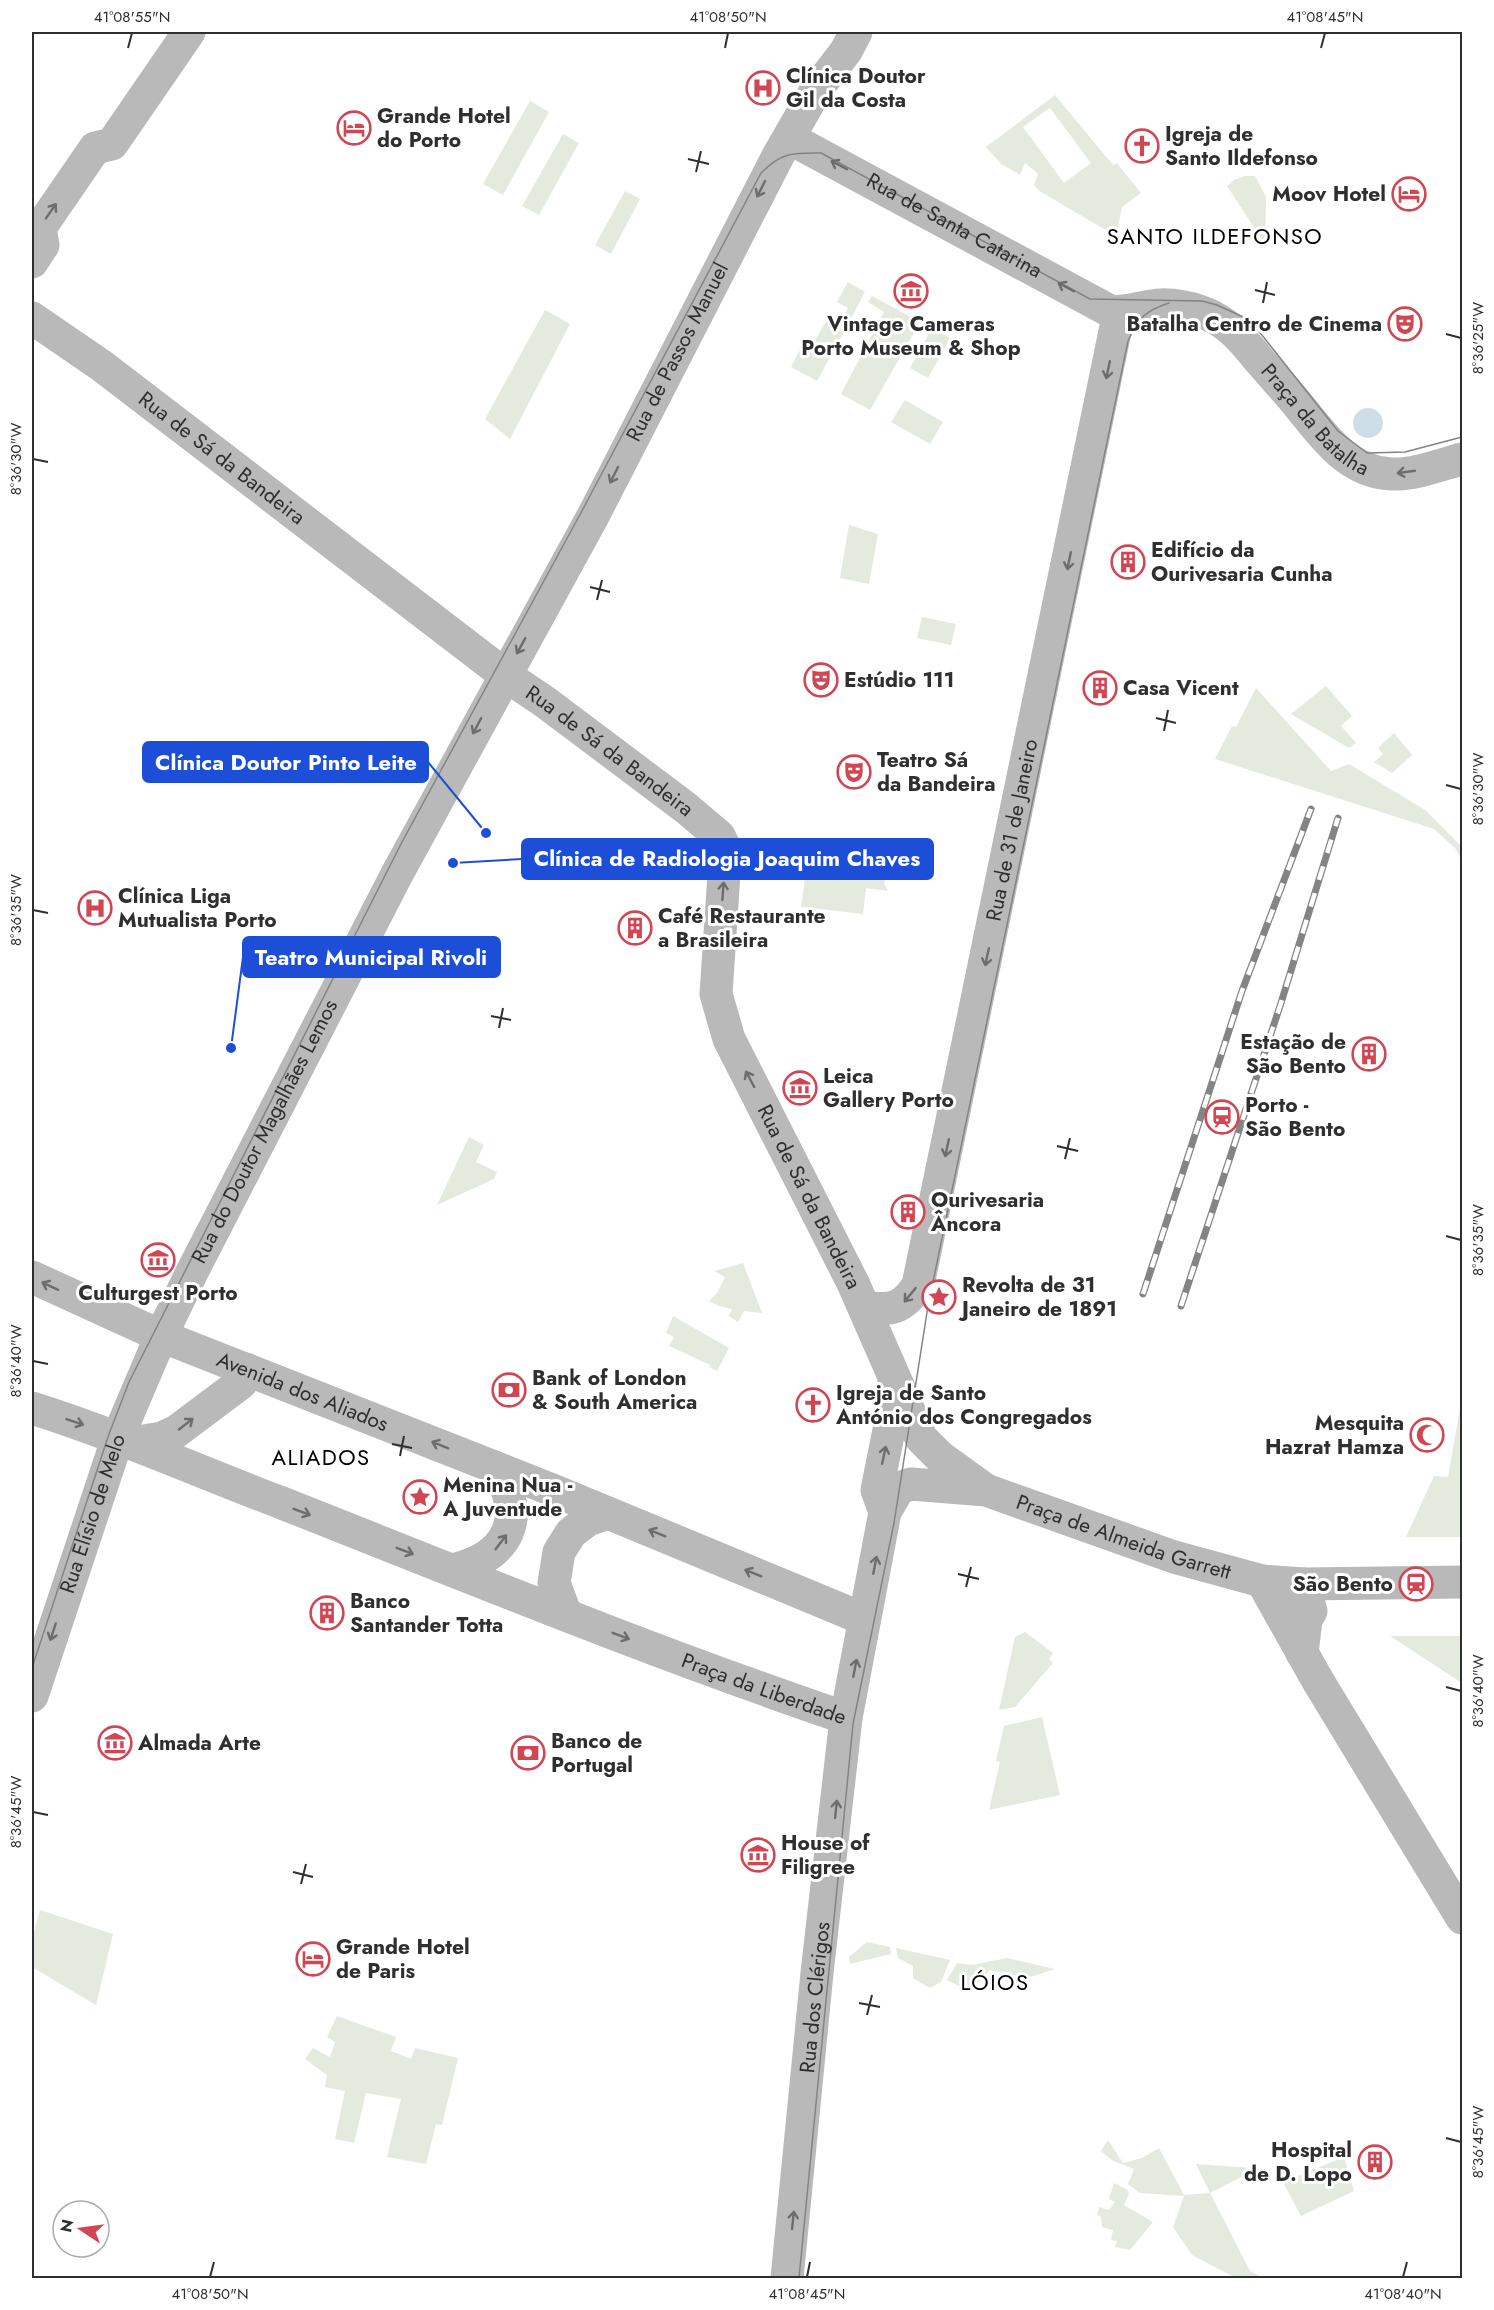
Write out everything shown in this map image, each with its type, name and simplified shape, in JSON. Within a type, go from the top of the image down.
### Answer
[{"type":"main road","points":[[32,262],[43,245],[40,228],[95,148],[112,144],[189,32]]},
{"type":"main road","name":"Rua de Passos Manuel","points":[[386,895],[602,498],[789,138],[816,90],[846,51],[856,32]]},
{"type":"main road","name":"Rua de Santa Catarina","points":[[789,138],[1110,311],[1119,312]]},
{"type":"main road","name":"Praça da Batalha","points":[[1119,312],[1153,305],[1194,310],[1211,315],[1224,323],[1236,334],[1324,438],[1354,464],[1371,472],[1393,474],[1417,471],[1462,459]]},
{"type":"main road","name":"Rua de 31 de Janeiro","points":[[864,1306],[880,1309],[898,1307],[908,1300],[918,1285],[1119,312]]},
{"type":"main road","name":"Rua de Sá da Bandeira","points":[[32,318],[102,366],[505,675],[545,702],[686,808],[719,836],[724,846],[725,859],[716,994],[729,1039],[864,1306],[894,1377]]},
{"type":"main road","name":"Rua do Doutor Magalhães Lemos","points":[[161,1335],[386,895]]},
{"type":"main road","name":"Avenida dos Aliados","points":[[32,1277],[161,1335],[608,1514]]},
{"type":"main road","name":"Rua Elísio de Melo","points":[[32,1696],[161,1335]]},
{"type":"main road","points":[[125,1440],[162,1438],[177,1431],[241,1383],[246,1369]]},
{"type":"main road","name":"Praça de Almeida Garrett","points":[[894,1377],[921,1438],[939,1456],[986,1490]]},
{"type":"main road","name":"Praça de Almeida Garrett","points":[[885,1512],[877,1490],[895,1400],[894,1377]]},
{"type":"main road","points":[[32,1408],[125,1440],[566,1615]]},
{"type":"main road","points":[[452,1570],[469,1566],[485,1558],[498,1548],[508,1533],[513,1515],[510,1498],[505,1482],[494,1467]]},
{"type":"main road","name":"Praça de Almeida Garrett","points":[[864,1619],[885,1512],[899,1488],[911,1484],[986,1490],[1174,1557],[1262,1581],[1303,1584],[1462,1582]]},
{"type":"main road","points":[[566,1615],[554,1583],[559,1552],[571,1533],[588,1520],[608,1514],[864,1619]]},
{"type":"main road","points":[[1262,1581],[1302,1653],[1462,1917]]},
{"type":"main road","points":[[1302,1653],[1306,1620],[1311,1611],[1303,1584]]},
{"type":"main road","name":"Praça da Liberdade","points":[[566,1615],[758,1688],[846,1718],[864,1619]]},
{"type":"main road","name":"Rua dos Clérigos","points":[[787,2278],[817,1973],[846,1718]]},
{"type":"shaded area","points":[[1055,95],[1113,165],[1117,163],[1141,193],[1122,207],[1116,236],[1041,192],[1034,185],[1038,174],[1025,163],[1020,175],[1001,164],[986,147]],"holes":[[[1050,108],[1091,163],[1064,183],[1023,127]]]},
{"type":"shaded area","points":[[530,101],[549,112],[503,195],[483,184]]},
{"type":"shaded area","points":[[563,134],[579,143],[539,215],[522,206]]},
{"type":"shaded area","points":[[1245,176],[1255,176],[1266,197],[1265,244],[1227,186],[1234,180]]},
{"type":"shaded area","points":[[625,191],[640,199],[611,254],[595,245]]},
{"type":"shaded area","points":[[848,282],[865,292],[817,381],[791,367],[804,342],[812,346],[830,314],[842,320],[848,308],[837,302]]},
{"type":"shaded area","points":[[872,296],[920,322],[870,410],[841,394],[884,312],[868,302]]},
{"type":"shaded area","points":[[545,310],[570,324],[510,439],[485,419]]},
{"type":"shaded area","points":[[932,328],[950,338],[928,378],[910,368]]},
{"type":"shaded area","points":[[905,400],[943,422],[930,444],[891,422]]},
{"type":"shaded area","points":[[1368,408],[1379,412],[1383,423],[1379,434],[1368,438],[1357,434],[1353,423],[1357,412]]},
{"type":"shaded area","points":[[849,525],[878,534],[869,584],[840,578]]},
{"type":"shaded area","points":[[922,617],[956,624],[951,645],[917,638]]},
{"type":"shaded area","points":[[1326,686],[1352,716],[1341,726],[1356,743],[1349,748],[1291,714]]},
{"type":"shaded area","points":[[1256,688],[1331,771],[1349,764],[1425,810],[1459,844],[1462,849],[1462,860],[1455,848],[1434,829],[1215,759],[1232,726],[1236,727]]},
{"type":"shaded area","points":[[1394,733],[1412,755],[1392,773],[1374,762],[1383,754],[1378,748]]},
{"type":"shaded area","points":[[888,853],[884,883],[888,891],[866,888],[863,914],[801,907],[808,857],[824,854]]},
{"type":"shaded area","points":[[469,1137],[484,1145],[476,1162],[497,1172],[494,1179],[437,1205]]},
{"type":"shaded area","points":[[743,1263],[762,1313],[744,1311],[738,1322],[729,1316],[732,1309],[709,1301],[717,1293],[725,1277],[714,1271]]},
{"type":"shaded area","points":[[673,1316],[729,1348],[717,1371],[709,1367],[710,1365],[669,1346],[674,1337],[666,1333]]},
{"type":"shaded area","points":[[1462,1397],[1462,1537],[1406,1537],[1434,1476],[1448,1477]]},
{"type":"shaded area","points":[[1025,1632],[1053,1653],[1049,1659],[1053,1663],[1015,1707],[999,1710],[1015,1637]]},
{"type":"shaded area","points":[[1390,1636],[1462,1636],[1462,1683]]},
{"type":"shaded area","points":[[1042,1717],[1060,1795],[989,1810],[1000,1762],[996,1761],[1004,1726]]},
{"type":"shaded area","points":[[40,1910],[113,1934],[96,2005],[32,1967],[32,1939]]},
{"type":"shaded area","points":[[867,1942],[890,1947],[891,1954],[850,1964],[849,1957]]},
{"type":"shaded area","points":[[896,1948],[950,1960],[941,1982],[930,1988],[913,1978],[913,1966],[898,1958]]},
{"type":"shaded area","points":[[1007,1958],[1055,1969],[1027,1978],[990,1970],[970,1992],[947,1980],[957,1963],[972,1965]]},
{"type":"shaded area","points":[[337,2016],[396,2037],[391,2051],[411,2059],[415,2048],[458,2058],[442,2125],[436,2124],[426,2164],[387,2157],[401,2099],[366,2093],[354,2143],[335,2139],[345,2091],[325,2087],[327,2075],[305,2059],[313,2048],[330,2057],[335,2042],[327,2037]]},
{"type":"shaded area","points":[[1108,2140],[1123,2163],[1142,2158],[1159,2148],[1184,2195],[1210,2193],[1250,2271],[1263,2278],[1236,2278],[1192,2255],[1173,2227],[1184,2196],[1140,2193],[1128,2184],[1134,2169],[1113,2161],[1101,2151]]},
{"type":"shaded area","points":[[1344,2157],[1354,2191],[1301,2216],[1283,2182]]},
{"type":"shaded area","points":[[1196,2164],[1267,2169],[1245,2175],[1210,2193]]},
{"type":"shaded area","points":[[1114,2183],[1129,2193],[1124,2205],[1153,2222],[1130,2250],[1115,2247],[1117,2241],[1111,2240],[1113,2230],[1102,2227],[1101,2217],[1097,2215],[1099,2207],[1109,2210],[1115,2202],[1109,2199]]},
{"type":"tram line","points":[[32,1668],[109,1434],[129,1382],[402,842],[583,509],[761,173],[768,166],[788,155],[821,153],[1090,299],[1202,301],[1217,305],[1250,320],[1338,431],[1367,453],[1405,452],[1462,437]]},
{"type":"tram line","points":[[799,2278],[853,1724],[894,1523],[928,1306],[1128,341],[1143,316],[1169,303]]},
{"type":"railway","points":[[1143,1294],[1242,991],[1311,809]]},
{"type":"railway","points":[[1181,1306],[1281,1003],[1338,818]]},
{"type":"place","name":"Clínica Doutor Gil da Costa","points":[[763,88]]},
{"type":"place","name":"Grande Hotel do Porto","points":[[354,128]]},
{"type":"place","name":"Igreja de Santo Ildefonso","points":[[1142,146]]},
{"type":"place","name":"Moov Hotel","points":[[1409,194]]},
{"type":"place","name":"Vintage Cameras Porto Museum & Shop","points":[[911,291]]},
{"type":"place","name":"Batalha Centro de Cinema","points":[[1405,324]]},
{"type":"place","name":"Edifício da Ourivesaria Cunha","points":[[1128,562]]},
{"type":"place","name":"Estúdio 111","points":[[821,680]]},
{"type":"place","name":"Casa Vicent","points":[[1100,688]]},
{"type":"place","name":"Teatro Sá da Bandeira","points":[[854,772]]},
{"type":"place","name":"Clínica Doutor Pinto Leite","points":[[486,833]]},
{"type":"place","name":"Clínica de Radiologia Joaquim Chaves","points":[[453,863]]},
{"type":"place","name":"Clínica Liga Mutualista Porto","points":[[95,908]]},
{"type":"place","name":"Café Restaurante a Brasileira","points":[[635,928]]},
{"type":"place","name":"Teatro Municipal Rivoli","points":[[231,1048]]},
{"type":"place","name":"Estação de São Bento","points":[[1369,1054]]},
{"type":"place","name":"Leica Gallery Porto","points":[[800,1088]]},
{"type":"place","name":"Porto - São Bento","points":[[1222,1117]]},
{"type":"place","name":"Ourivesaria Âncora","points":[[908,1212]]},
{"type":"place","name":"Culturgest Porto","points":[[158,1260]]},
{"type":"place","name":"Revolta de 31 Janeiro de 1891","points":[[939,1297]]},
{"type":"place","name":"Bank of London & South America","points":[[509,1390]]},
{"type":"place","name":"Igreja de Santo António dos Congregados","points":[[813,1405]]},
{"type":"place","name":"Mesquita Hazrat Hamza","points":[[1427,1435]]},
{"type":"place","name":"Menina Nua - A Juventude","points":[[420,1497]]},
{"type":"place","name":"São Bento","points":[[1416,1584]]},
{"type":"place","name":"Banco Santander Totta","points":[[327,1613]]},
{"type":"place","name":"Almada Arte","points":[[115,1743]]},
{"type":"place","name":"Banco de Portugal","points":[[528,1753]]},
{"type":"place","name":"House of Filigree","points":[[758,1855]]},
{"type":"place","name":"Grande Hotel de Paris","points":[[313,1959]]},
{"type":"place","name":"Hospital de D. Lopo","points":[[1375,2162]]},
{"type":"district","name":"SANTO ILDEFONSO","points":[[1215,236]]},
{"type":"district","name":"ALIADOS","points":[[321,1457]]},
{"type":"district","name":"LÓIOS","points":[[995,1982]]}]
